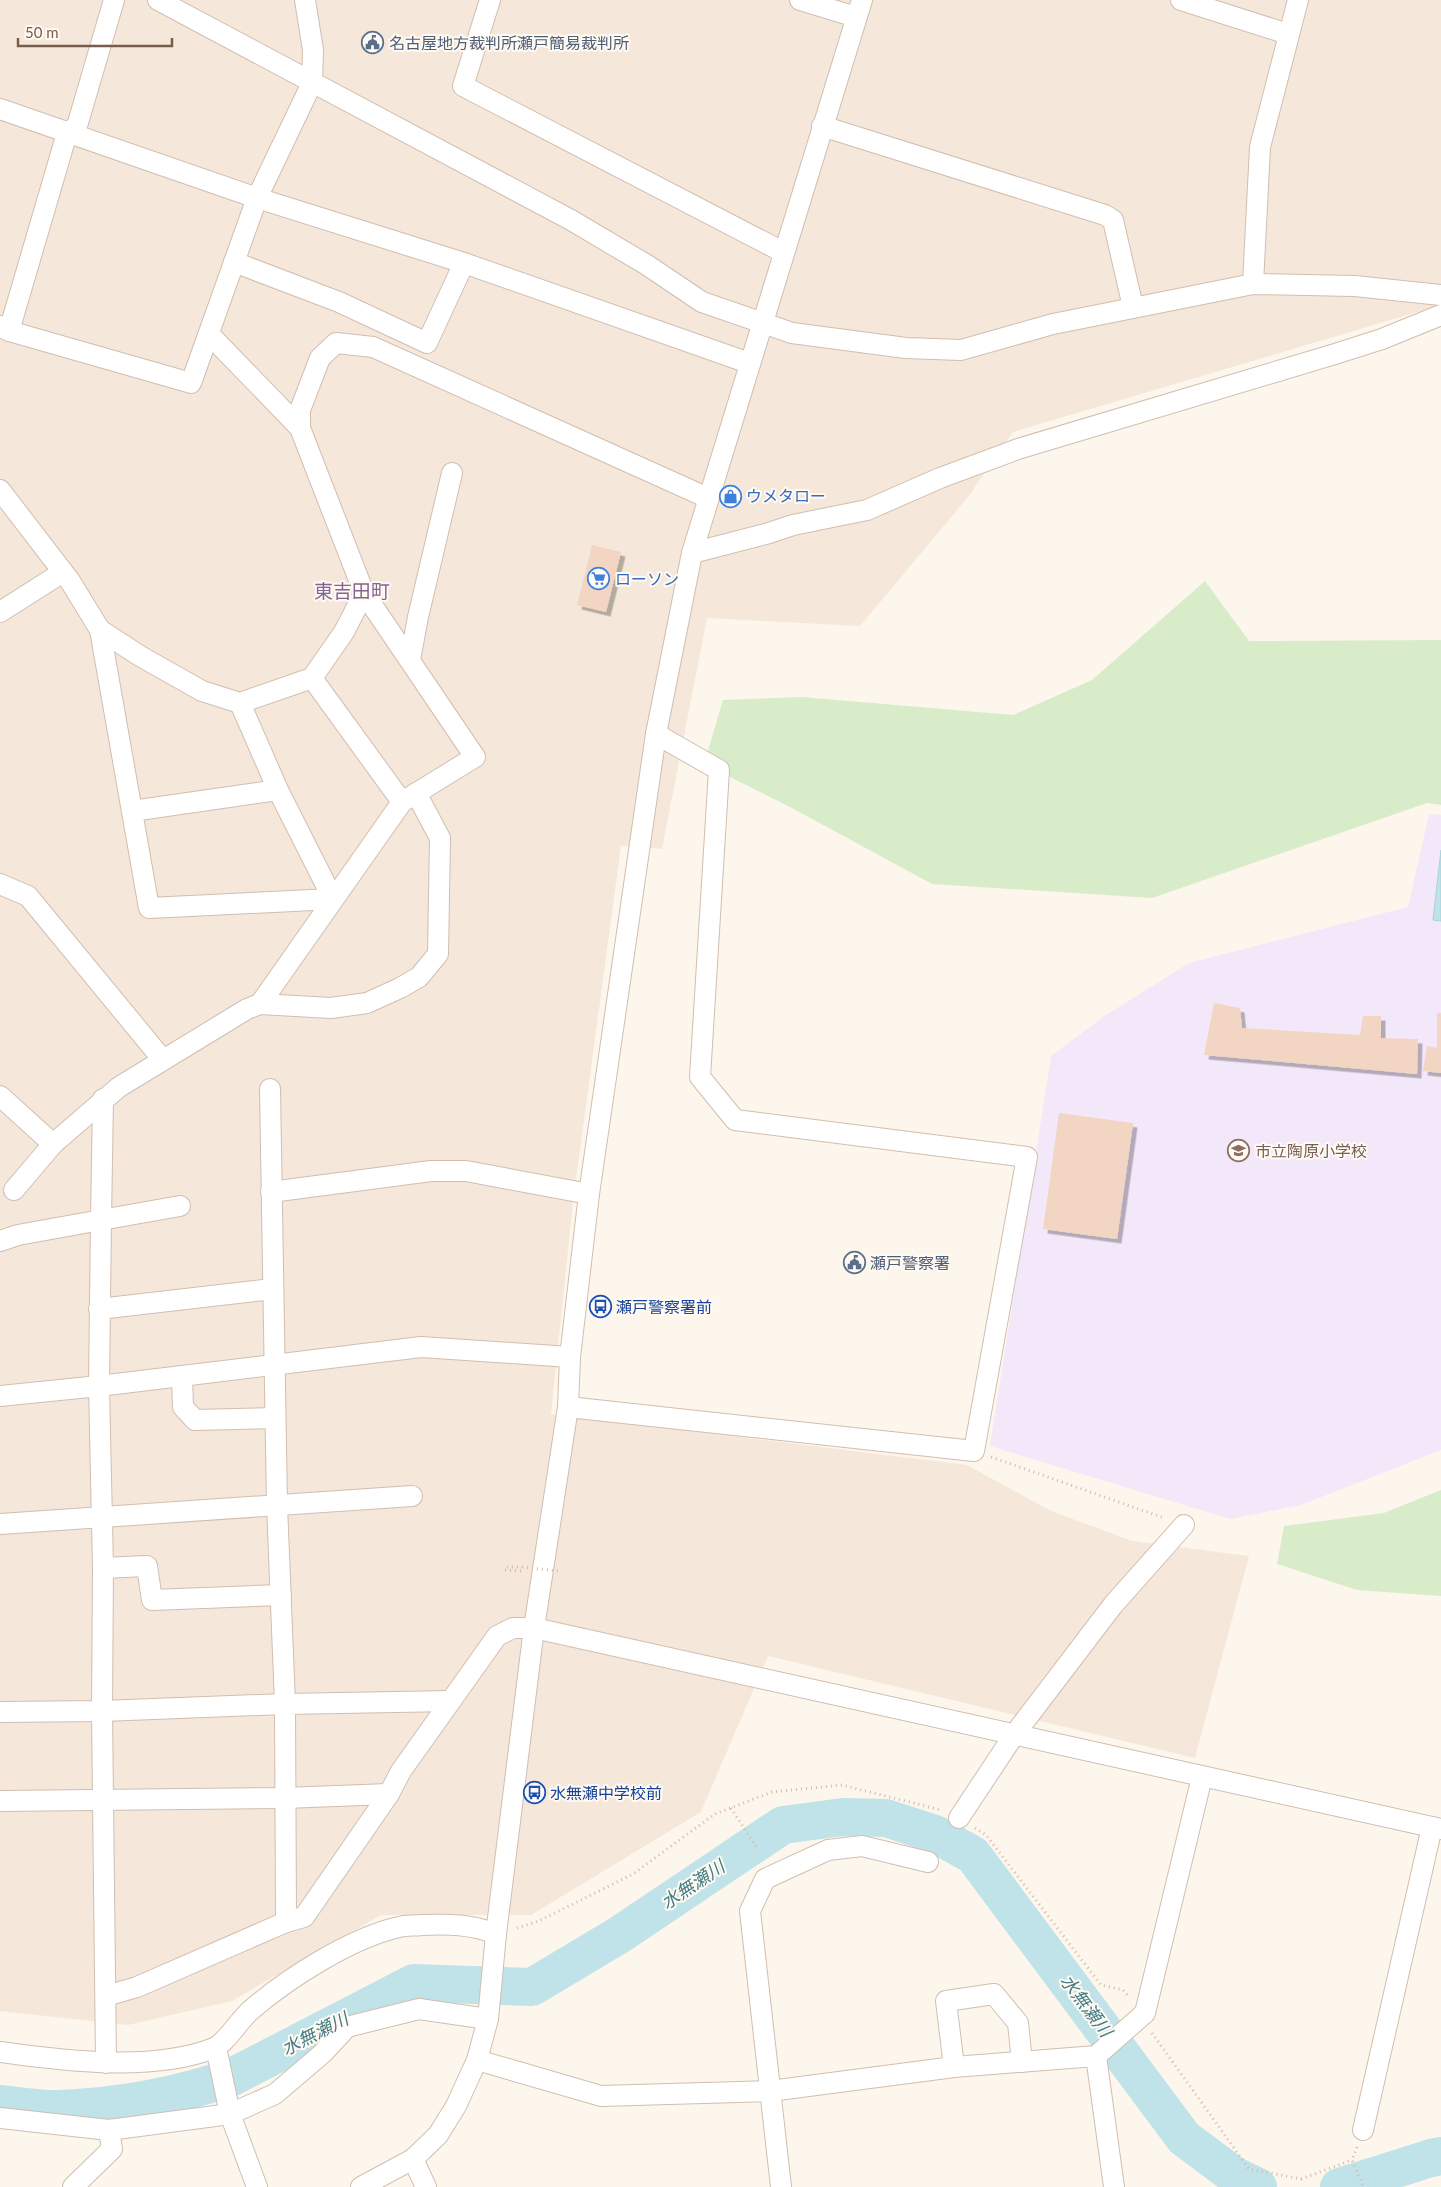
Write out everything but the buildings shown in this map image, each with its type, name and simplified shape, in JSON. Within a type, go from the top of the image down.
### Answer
[{"type":"street","points":[[114,0],[77,126],[70,131],[65,140],[5,328],[191,383],[257,198],[312,82],[313,50],[305,0]]},
{"type":"street","points":[[158,0],[571,220],[647,265],[702,302],[792,333],[906,348],[961,350],[1052,324],[1253,284],[1355,286],[1441,295]]},
{"type":"street","points":[[490,0],[463,86],[783,252]]},
{"type":"street","points":[[361,2187],[413,2159],[438,2135],[456,2106],[477,2060],[488,2019],[496,1934],[534,1628],[568,1407],[570,1357],[589,1194],[656,734],[692,553],[859,9],[800,0]]},
{"type":"street","points":[[1181,0],[1288,34]]},
{"type":"street","points":[[1253,284],[1260,147],[1298,0]]},
{"type":"street","points":[[0,108],[257,198],[464,263],[749,363]]},
{"type":"street","points":[[822,126],[1106,215],[1113,220],[1133,308]]},
{"type":"street","points":[[234,262],[339,302],[427,343],[464,263]]},
{"type":"street","points":[[692,553],[793,525],[867,510],[940,478],[1018,449],[1335,354],[1441,315]]},
{"type":"street","points":[[209,334],[300,428]]},
{"type":"street","points":[[260,1004],[333,899],[409,798],[475,757],[364,593],[300,428],[300,410],[320,358],[336,343],[373,347],[708,498]]},
{"type":"street","points":[[410,660],[418,617],[452,473]]},
{"type":"street","points":[[0,490],[63,572],[100,630],[149,908],[333,899]]},
{"type":"street","points":[[0,612],[63,572]]},
{"type":"street","points":[[100,630],[140,656],[202,691],[240,703],[312,678],[344,632],[364,593]]},
{"type":"street","points":[[14,1190],[53,1144],[104,1099],[163,1060],[247,1009],[260,1004],[331,1008],[367,1004],[420,977],[438,954],[440,838],[312,678]]},
{"type":"street","points":[[240,703],[278,790],[333,899]]},
{"type":"street","points":[[568,1407],[974,1451],[1027,1157],[735,1120],[700,1077],[720,770],[656,734]]},
{"type":"street","points":[[132,811],[278,790]]},
{"type":"street","points":[[0,884],[28,896],[163,1060]]},
{"type":"street","points":[[270,1089],[277,1504],[285,1704],[286,1922]]},
{"type":"street","points":[[0,1096],[53,1144]]},
{"type":"street","points":[[104,1099],[99,1386],[104,1568],[102,1711],[106,2063]]},
{"type":"street","points":[[271,1192],[431,1171],[466,1171],[589,1194]]},
{"type":"street","points":[[0,1241],[18,1235],[180,1206]]},
{"type":"street","points":[[99,1309],[272,1289]]},
{"type":"street","points":[[0,1396],[99,1386],[421,1346],[570,1357]]},
{"type":"street","points":[[182,1376],[183,1407],[194,1420],[275,1418]]},
{"type":"street","points":[[0,1524],[412,1496]]},
{"type":"street","points":[[959,1818],[1014,1735],[1113,1605],[1184,1525]]},
{"type":"street","points":[[104,1568],[148,1566],[152,1600],[280,1595]]},
{"type":"street","points":[[106,1996],[136,1986],[286,1922],[304,1917],[390,1794],[401,1771],[497,1636],[513,1628],[534,1628],[1437,1828],[1363,2130]]},
{"type":"street","points":[[0,1712],[450,1701]]},
{"type":"street","points":[[477,2060],[601,2096],[770,2091],[954,2067],[1022,2062],[1099,2053],[1145,2013],[1202,1777]]},
{"type":"street","points":[[0,1801],[284,1798],[390,1794]]},
{"type":"street","points":[[781,2187],[750,1912],[765,1879],[828,1850],[862,1846],[928,1862]]},
{"type":"street","points":[[0,2052],[106,2063],[177,2058],[216,2047],[251,2010],[313,1965],[366,1938],[400,1926],[450,1924],[477,1926],[496,1934]]},
{"type":"street","points":[[954,2067],[946,2000],[994,1994],[1018,2023],[1022,2062]]},
{"type":"street","points":[[0,2118],[109,2130],[230,2114],[275,2094],[323,2053],[347,2027],[419,2009],[488,2019]]},
{"type":"street","points":[[216,2047],[230,2114],[257,2187]]},
{"type":"street","points":[[1099,2053],[1114,2187]]},
{"type":"street","points":[[73,2187],[112,2149],[109,2130]]},
{"type":"street","points":[[413,2159],[426,2187]]},
{"type":"path","points":[[974,1451],[1184,1525]]},
{"type":"path","points":[[522,1569],[558,1571]]},
{"type":"path","points":[[496,1934],[539,1921],[633,1874],[715,1814],[772,1792],[842,1785],[938,1808],[959,1818],[986,1835],[1101,1985],[1123,1990],[1145,2013]]},
{"type":"path","points":[[731,1808],[758,1850]]},
{"type":"path","points":[[1152,2033],[1250,2169],[1301,2179],[1352,2160],[1364,2187]]},
{"type":"shaded area","points":[[0,0],[1441,0],[1441,305],[1013,432],[968,497],[860,626],[707,618],[662,849],[621,846],[573,1202],[551,1414],[967,1465],[1051,1511],[1132,1541],[1249,1556],[1195,1758],[768,1656],[701,1812],[531,1915],[381,1915],[232,2001],[128,2025],[0,2011]]},
{"type":"shaded area","name":"市立陶原小学校","points":[[1429,814],[1441,815],[1441,1450],[1301,1505],[1230,1519],[990,1446],[1051,1056],[1106,1015],[1189,963],[1408,907]]},
{"type":"green space","points":[[1205,581],[1249,641],[1441,640],[1441,805],[1427,803],[1152,898],[932,884],[790,807],[704,764],[723,700],[802,697],[1013,715],[1092,680]]},
{"type":"green space","points":[[1441,1490],[1441,1596],[1357,1590],[1277,1564],[1284,1526],[1384,1513]]},
{"type":"water","points":[[1441,850],[1441,921],[1433,920]]},
{"type":"waterway","name":"水無瀬川","points":[[0,2104],[58,2109],[102,2106],[168,2095],[211,2084],[232,2077],[414,1983],[532,1987],[619,1935],[783,1825],[843,1817],[886,1818],[935,1834],[973,1855],[1184,2138],[1235,2176],[1258,2187]]},
{"type":"waterway","name":"水無瀬川","points":[[1339,2187],[1441,2156]]},
{"type":"place","name":"名古屋地方裁判所瀬戸簡易裁判所","points":[[373,43]]},
{"type":"place","name":"ウメタロー","points":[[730,496]]},
{"type":"place","name":"ローソン","points":[[599,579]]},
{"type":"place","name":"市立陶原小学校","points":[[1239,1151]]},
{"type":"place","name":"瀬戸警察署","points":[[854,1263]]},
{"type":"place","name":"瀬戸警察署前","points":[[600,1307]]},
{"type":"place","name":"水無瀬中学校前","points":[[534,1793]]},
{"type":"district","name":"東吉田町","points":[[352,591]]}]
